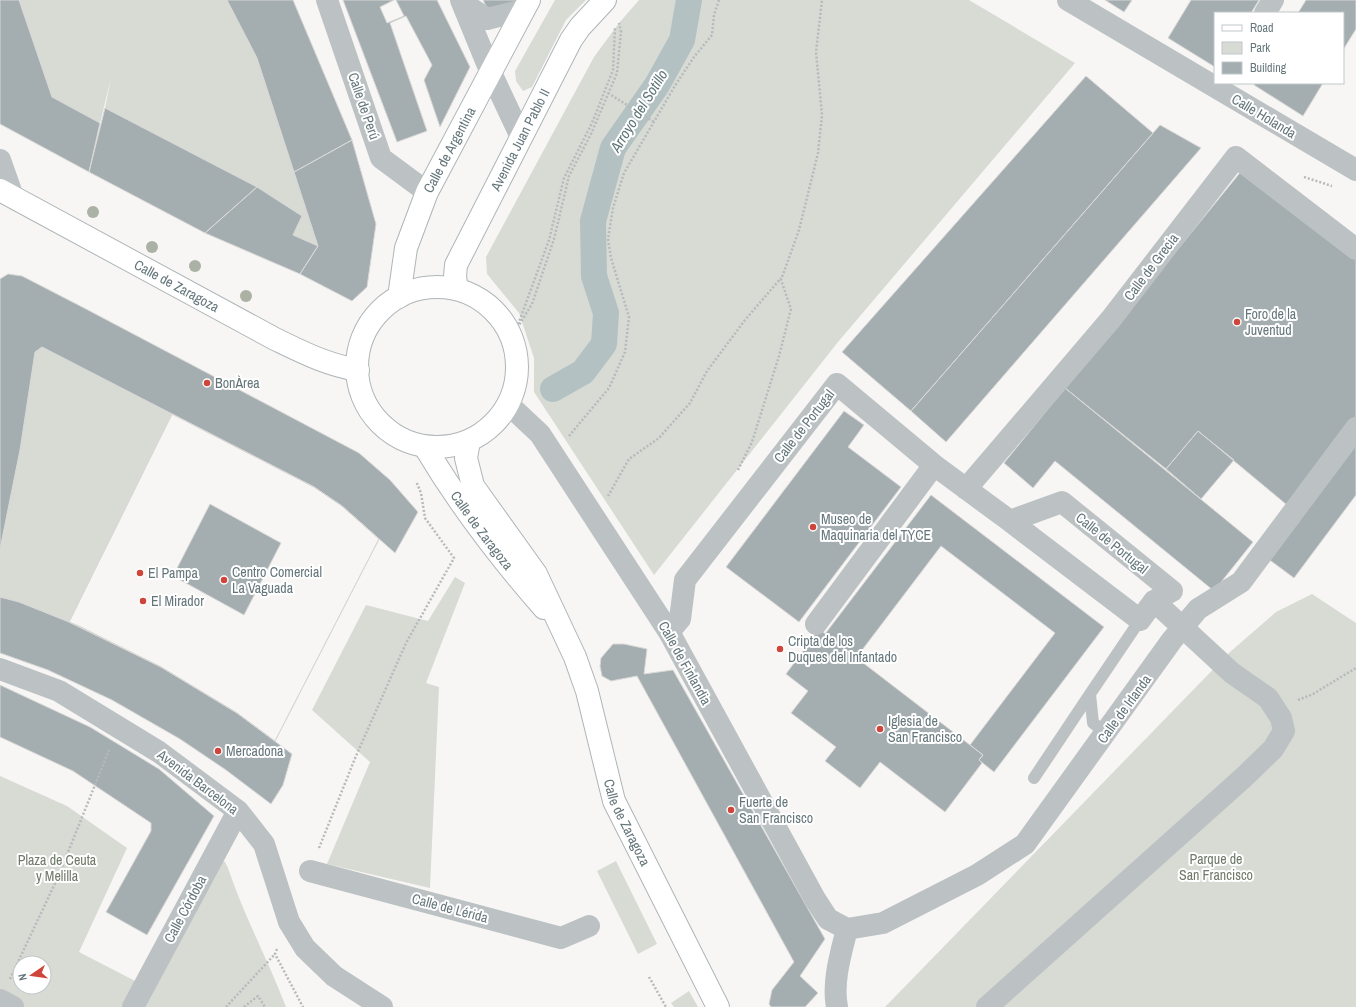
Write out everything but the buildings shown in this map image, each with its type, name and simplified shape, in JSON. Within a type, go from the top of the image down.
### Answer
[{"type":"street","name":"Calle de Perú","points":[[327,0],[381,158],[427,192]]},
{"type":"street","name":"Avenida Juan Pablo II","points":[[458,289],[455,277],[456,265],[521,137],[571,40],[605,0]]},
{"type":"street","name":"Calle Holanda","points":[[1068,0],[1214,82]]},
{"type":"street","points":[[1266,12],[1273,0]]},
{"type":"street","name":"Calle de Argentina","points":[[462,2],[486,19],[526,5]]},
{"type":"street","points":[[462,2],[491,73],[521,137]]},
{"type":"street","name":"Calle de Argentina","points":[[399,297],[406,248],[427,192],[526,5]]},
{"type":"street","name":"Calle Holanda","points":[[1222,86],[1356,170]]},
{"type":"street","name":"Calle de Grecia","points":[[966,489],[1111,319],[1236,157],[1356,249]]},
{"type":"street","points":[[0,160],[7,193]]},
{"type":"street","name":"Calle de Zaragoza","points":[[7,193],[274,339],[320,360],[339,367],[358,370]]},
{"type":"street","points":[[435,287],[458,289],[478,298],[498,316],[508,337],[517,360],[516,383],[508,404],[494,424],[485,432],[469,441],[447,447],[425,447],[404,440],[386,428],[371,412],[361,392],[358,370],[360,348],[368,328],[381,310],[399,297],[417,290],[435,287]]},
{"type":"street","name":"Calle de Portugal","points":[[669,632],[680,619],[686,580],[837,384],[934,465],[1140,620]]},
{"type":"street","name":"Calle de Finlandia","points":[[508,404],[540,434],[669,632],[815,899],[828,919],[847,929]]},
{"type":"street","name":"Calle de Irlanda","points":[[847,929],[883,924],[978,875],[1025,844],[1198,609],[1241,582],[1356,428]]},
{"type":"street","name":"Calle de Zaragoza","points":[[469,441],[466,458],[473,486],[536,574],[560,628],[575,657],[587,691],[614,801],[718,1007]]},
{"type":"street","name":"Calle de Zaragoza","points":[[425,447],[444,478],[516,576],[560,628]]},
{"type":"street","points":[[816,624],[934,465]]},
{"type":"street","name":"Calle de Portugal","points":[[987,1007],[1243,778],[1273,749],[1284,731],[1281,718],[1268,698],[1232,673],[1183,628],[1163,596],[1062,502],[1010,522]]},
{"type":"street","points":[[1140,620],[1163,596]]},
{"type":"street","name":"Avenida Barcelona","points":[[0,669],[59,691],[159,752],[238,810],[264,844],[289,922],[305,948],[334,976],[382,1007]]},
{"type":"street","name":"Calle Córdoba","points":[[133,1007],[238,810]]},
{"type":"street","name":"Calle de Lérida","points":[[310,871],[561,938],[589,926]]},
{"type":"street","points":[[837,1007],[835,998],[840,956],[847,929]]},
{"type":"street","points":[[0,1000],[12,1007]]},
{"type":"lane","points":[[1034,778],[1140,620]]},
{"type":"lane","points":[[1090,694],[1093,723],[1106,733]]},
{"type":"path","points":[[553,454],[609,388],[625,352],[630,317],[611,258],[608,239],[613,208],[624,173],[690,62],[712,35],[714,15],[719,0]]},
{"type":"path","points":[[735,476],[752,442],[779,356],[791,309],[781,280],[799,230],[818,153],[822,115],[816,52],[822,0]]},
{"type":"path","points":[[390,426],[408,436],[425,440],[448,441],[469,434],[484,423],[502,402],[509,382],[508,337],[532,304],[554,239],[569,176],[591,134],[617,73],[622,32],[619,23]]},
{"type":"path","points":[[508,337],[519,322],[549,240],[564,178],[592,123],[613,70],[615,28]]},
{"type":"path","points":[[608,93],[654,122]]},
{"type":"path","points":[[600,526],[609,494],[629,460],[659,438],[690,403],[712,365],[745,320],[783,276]]},
{"type":"path","points":[[403,453],[390,426],[376,410],[367,391],[362,372],[363,349],[369,334],[384,313],[417,295],[435,292],[453,295],[475,304],[492,319],[508,337]]},
{"type":"path","points":[[310,871],[356,756],[406,643],[454,558],[425,518],[421,493],[415,480]]},
{"type":"path","points":[[1276,710],[1313,694],[1356,668]]},
{"type":"path","points":[[0,1000],[58,877],[118,727]]},
{"type":"path","points":[[226,1007],[275,954],[289,922]]},
{"type":"path","points":[[275,954],[303,1007]]},
{"type":"path","points":[[648,976],[666,1007]]},
{"type":"path","points":[[244,1007],[258,996],[266,1007]]},
{"type":"green space","points":[[19,0],[227,0],[257,58],[318,246],[293,235],[302,216],[257,187],[105,108],[111,78],[100,123],[52,97]]},
{"type":"green space","points":[[555,0],[586,0],[566,20],[532,87],[523,91],[516,81],[515,71]]},
{"type":"green space","points":[[639,0],[969,0],[1075,63],[838,342],[654,575],[534,392],[534,358],[519,313],[487,274],[486,257],[594,57],[619,23]]},
{"type":"green space","points":[[42,347],[172,414],[69,622],[19,602],[0,597],[0,549],[20,450],[35,352]]},
{"type":"green space","points":[[455,577],[465,583],[426,683],[439,687],[430,888],[327,864],[370,762],[312,710],[366,605],[428,621]]},
{"type":"green space","name":"Parque de San Francisco","points":[[1312,594],[1356,623],[1356,1007],[885,1007],[1230,652],[1276,612]]},
{"type":"green space","name":"Plaza de Ceuta y Melilla","points":[[0,776],[67,806],[127,848],[79,952],[141,984],[127,1007],[0,1007]]},
{"type":"green space","points":[[221,860],[225,862],[228,868],[241,903],[286,1007],[141,1007]]},
{"type":"green space","points":[[616,861],[657,944],[638,954],[597,871]]},
{"type":"green space","points":[[689,991],[698,1007],[674,1007],[671,1003]]},
{"type":"waterway","name":"Arroyo del Sotillo","points":[[553,389],[583,372],[604,344],[606,313],[594,276],[593,221],[613,148],[657,85],[682,40],[689,0]]},
{"type":"place","name":"Foro de la Juventud","points":[[1237,322]]},
{"type":"place","name":"BonÀrea","points":[[207,383]]},
{"type":"place","name":"Museo de Maquinaria del TYCE","points":[[813,527]]},
{"type":"place","name":"El Pampa","points":[[140,573]]},
{"type":"place","name":"Centro Comercial La Vaguada","points":[[224,580]]},
{"type":"place","name":"El Mirador","points":[[143,601]]},
{"type":"place","name":"Cripta de los Duques del Infantado","points":[[780,649]]},
{"type":"place","name":"Iglesia de San Francisco","points":[[880,729]]},
{"type":"place","name":"Mercadona","points":[[218,751]]},
{"type":"place","name":"Fuerte de San Francisco","points":[[731,810]]}]
